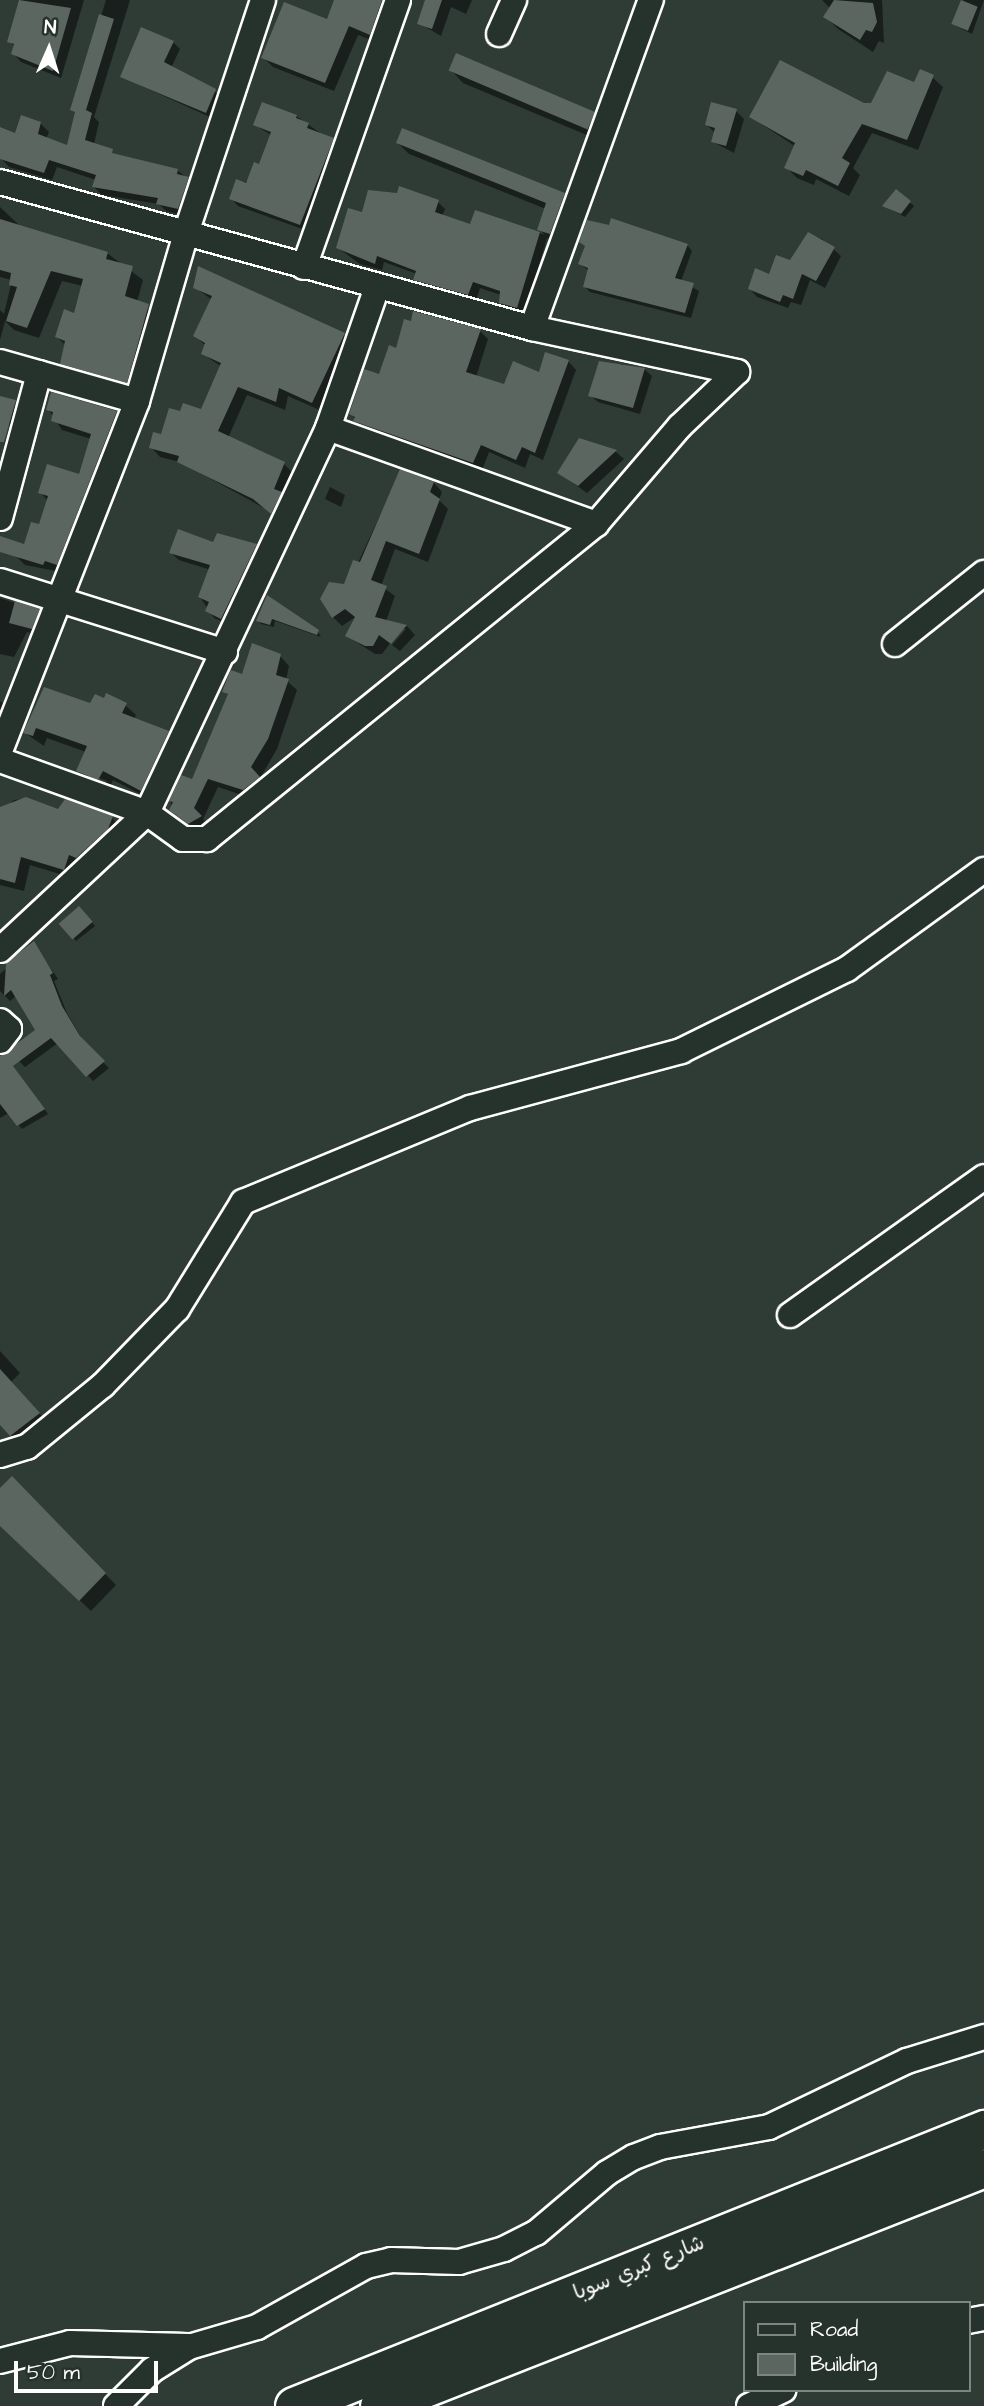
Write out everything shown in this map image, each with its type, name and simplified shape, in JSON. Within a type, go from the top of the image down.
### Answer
[{"type":"highway","name":"شارع كبري سوبا","points":[[294,2406],[984,2129]]},
{"type":"highway","name":"شارع كبري سوبا","points":[[379,2406],[984,2168]]},
{"type":"street","points":[[0,751],[57,598],[137,401],[186,233],[263,0]]},
{"type":"street","points":[[304,267],[398,0]]},
{"type":"street","points":[[499,34],[514,0]]},
{"type":"street","points":[[532,328],[651,0]]},
{"type":"street","points":[[0,183],[532,328],[736,369],[737,375],[680,426],[596,524],[207,839],[183,839],[147,813],[0,760]]},
{"type":"street","points":[[0,950],[147,813],[328,428],[377,287]]},
{"type":"street","points":[[0,362],[137,401]]},
{"type":"street","points":[[0,518],[39,373]]},
{"type":"street","points":[[328,428],[596,524]]},
{"type":"street","points":[[895,644],[984,573]]},
{"type":"street","points":[[0,581],[225,652]]},
{"type":"street","points":[[0,1455],[27,1447],[103,1385],[177,1310],[243,1202],[470,1108],[681,1051],[847,969],[984,870]]},
{"type":"street","points":[[0,1021],[9,1029],[0,1041]]},
{"type":"street","points":[[790,1315],[984,1177]]},
{"type":"street","points":[[116,2406],[152,2370],[189,2347],[257,2328],[366,2266],[391,2260],[459,2262],[504,2249],[536,2233],[607,2173],[634,2157],[660,2147],[769,2127],[907,2061],[984,2037]]},
{"type":"street","points":[[0,2361],[71,2343],[189,2347]]},
{"type":"street","points":[[749,2406],[780,2392]]},
{"type":"building","points":[[19,0],[71,8],[53,71],[11,54],[14,44],[7,42]]},
{"type":"building","points":[[334,0],[382,0],[370,35],[349,26],[325,83],[261,58],[284,2],[327,19]]},
{"type":"building","points":[[425,0],[442,0],[432,29],[417,24]]},
{"type":"building","points":[[834,0],[873,3],[877,22],[872,32],[866,30],[860,40],[823,17]]},
{"type":"building","points":[[961,0],[978,7],[968,31],[951,24]]},
{"type":"building","points":[[99,14],[114,19],[86,110],[92,113],[85,140],[113,149],[112,153],[178,169],[177,174],[189,177],[178,209],[156,204],[158,198],[92,187],[96,175],[49,160],[44,173],[0,159],[0,127],[15,133],[21,115],[41,122],[38,134],[67,145],[75,112],[70,110]]},
{"type":"building","points":[[141,27],[174,41],[164,62],[216,89],[206,113],[120,77]]},
{"type":"building","points":[[456,53],[595,112],[588,129],[449,70]]},
{"type":"building","points":[[780,60],[864,103],[871,103],[887,71],[914,82],[920,69],[934,75],[907,140],[862,124],[842,158],[850,163],[838,186],[806,170],[803,176],[784,168],[795,143],[749,117]]},
{"type":"building","points":[[262,102],[297,115],[296,118],[309,123],[307,128],[334,138],[300,225],[229,199],[236,179],[246,183],[254,162],[259,164],[271,132],[253,125]]},
{"type":"building","points":[[711,102],[737,109],[726,146],[711,142],[715,128],[705,125]]},
{"type":"building","points":[[402,128],[565,193],[550,234],[537,230],[546,203],[396,143]]},
{"type":"building","points":[[399,186],[439,200],[435,212],[470,224],[475,210],[540,232],[517,308],[499,303],[500,291],[473,282],[468,295],[413,280],[416,271],[377,256],[375,264],[336,248],[348,208],[362,212],[368,190],[397,193]]},
{"type":"building","points":[[896,189],[911,201],[901,214],[882,206]]},
{"type":"building","points":[[611,218],[688,244],[675,278],[694,283],[685,313],[583,287],[588,268],[578,264],[585,246],[579,242],[587,220],[609,225]]},
{"type":"building","points":[[0,219],[108,252],[106,259],[133,266],[125,296],[149,304],[127,383],[60,364],[65,341],[55,337],[64,309],[74,313],[83,279],[51,271],[27,328],[6,321],[17,287],[9,285],[11,273],[0,270]]},
{"type":"building","points":[[808,232],[835,247],[816,281],[802,274],[793,299],[783,295],[780,302],[748,289],[755,268],[769,274],[776,255],[790,260]]},
{"type":"building","points":[[198,266],[345,333],[312,403],[279,388],[276,402],[238,387],[218,431],[285,462],[274,489],[282,492],[271,514],[253,499],[177,462],[179,456],[149,448],[153,432],[161,434],[169,408],[180,411],[183,403],[201,409],[221,363],[201,354],[205,343],[193,336],[212,296],[193,288]]},
{"type":"building","points":[[413,311],[481,329],[466,372],[504,384],[513,361],[539,372],[545,352],[569,360],[535,453],[522,447],[516,460],[481,445],[473,463],[353,421],[355,417],[349,414],[364,369],[379,374],[389,345],[396,348],[404,319],[411,321]]},
{"type":"building","points":[[599,361],[645,368],[633,408],[588,396]]},
{"type":"building","points":[[51,392],[117,411],[57,565],[45,561],[43,565],[0,552],[0,536],[24,544],[31,522],[39,524],[48,496],[38,493],[47,464],[79,474],[91,434],[51,421],[53,412],[46,410]]},
{"type":"building","points":[[0,396],[16,400],[4,442],[0,442]]},
{"type":"building","points":[[579,438],[617,450],[578,486],[557,473]]},
{"type":"building","points":[[400,469],[434,482],[430,492],[440,499],[419,554],[386,541],[371,580],[387,586],[375,617],[407,625],[391,644],[379,635],[373,646],[365,646],[345,636],[355,617],[345,609],[332,618],[320,599],[329,582],[344,584],[353,560],[360,562]]},
{"type":"building","points":[[178,529],[213,542],[217,533],[257,544],[221,619],[205,611],[209,602],[198,597],[210,565],[169,553]]},
{"type":"building","points":[[267,595],[319,630],[317,635],[272,619],[270,625],[256,621]]},
{"type":"building","points":[[15,601],[40,609],[32,629],[9,623]]},
{"type":"building","points":[[252,643],[281,654],[276,675],[289,679],[268,739],[251,767],[260,777],[243,790],[208,779],[194,808],[202,816],[188,824],[169,810],[173,802],[169,801],[181,775],[192,779],[228,694],[222,692],[229,674],[231,670],[242,674]]},
{"type":"building","points":[[44,687],[90,703],[95,694],[104,698],[106,693],[127,703],[122,713],[169,731],[141,791],[103,771],[98,780],[76,771],[87,746],[36,728],[33,736],[23,733]]},
{"type":"building","points":[[26,797],[58,809],[65,799],[113,816],[108,829],[76,858],[69,855],[64,870],[21,857],[15,883],[0,879],[0,807]]},
{"type":"building","points":[[79,906],[93,922],[72,940],[59,924]]},
{"type":"building","points":[[34,941],[53,973],[50,975],[62,1006],[80,1036],[105,1061],[86,1077],[51,1038],[13,1066],[45,1109],[17,1126],[0,1104],[0,1056],[35,1030],[11,990],[4,996],[6,963]]},
{"type":"building","points":[[0,1369],[40,1413],[10,1436],[0,1425]]},
{"type":"building","points":[[12,1476],[106,1573],[79,1601],[0,1526],[0,1488]]}]
